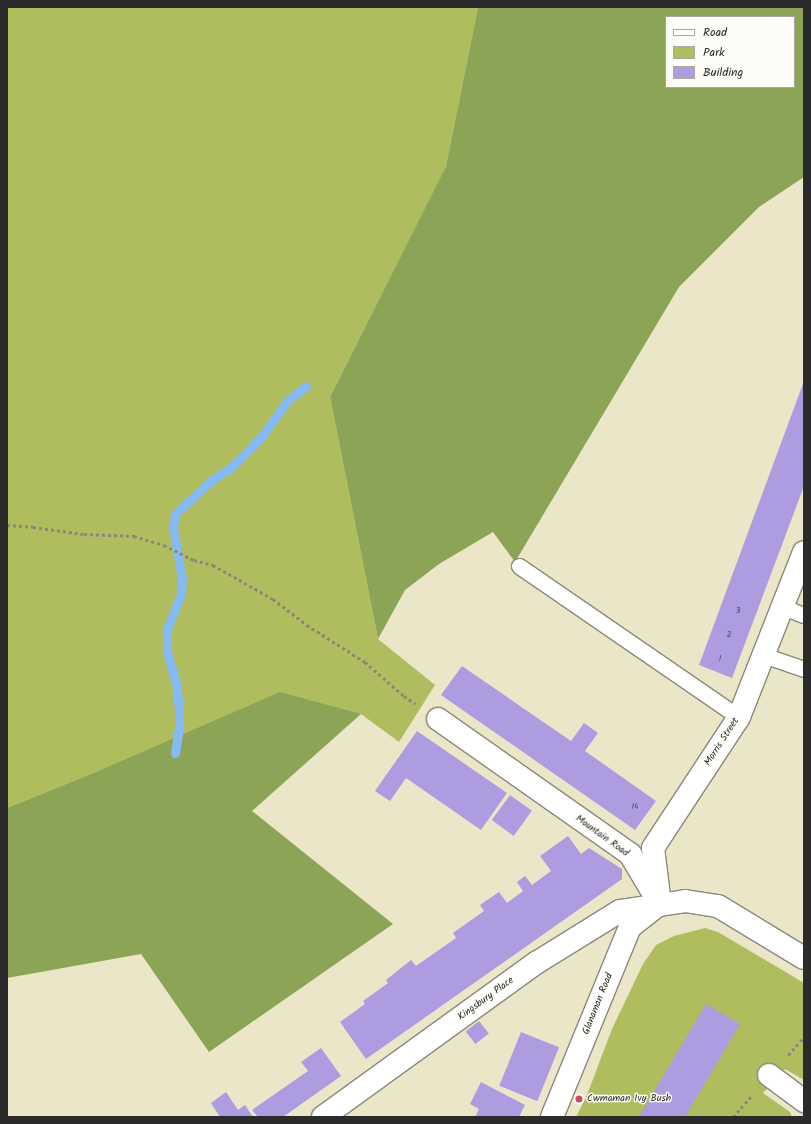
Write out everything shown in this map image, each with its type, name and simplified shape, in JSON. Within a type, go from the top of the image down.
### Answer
[{"type":"street","name":"Morris Street","points":[[660,904],[653,848],[739,717],[804,552]]},
{"type":"street","name":"Mountain Road","points":[[438,719],[630,854],[660,904]]},
{"type":"street","points":[[660,904],[685,902],[718,906],[804,958]]},
{"type":"street","name":"Kingsbury Place","points":[[323,1117],[543,959],[620,911],[660,904]]},
{"type":"street","name":"Glanaman Road","points":[[552,1117],[630,927],[660,904]]},
{"type":"street","points":[[769,1075],[804,1101]]},
{"type":"lane","points":[[519,566],[739,717]]},
{"type":"lane","points":[[782,607],[804,615]]},
{"type":"lane","points":[[763,655],[804,669]]},
{"type":"path","points":[[7,525],[33,526],[84,534],[134,536],[164,545],[194,560],[213,565],[273,600],[307,625],[365,662],[404,696],[438,719]]},
{"type":"green space","points":[[7,7],[478,7],[446,166],[330,397],[378,639],[435,685],[399,742],[361,714],[103,769],[7,808]]},
{"type":"green space","points":[[478,7],[804,7],[804,177],[759,207],[679,287],[515,562],[493,532],[439,564],[405,590],[378,639],[330,397],[446,166]]},
{"type":"green space","points":[[280,692],[361,714],[252,811],[393,924],[209,1052],[141,954],[7,978],[7,808],[103,769]]},
{"type":"green space","points":[[705,928],[718,932],[804,983],[804,1080],[785,1069],[763,1093],[790,1112],[792,1117],[576,1117],[587,1095],[612,1029],[643,964],[656,945],[674,936]]},
{"type":"building","points":[[804,381],[804,486],[732,678],[699,665]]},
{"type":"building","points":[[462,666],[571,741],[584,723],[598,733],[585,751],[656,801],[635,830],[441,695]]},
{"type":"building","points":[[417,731],[507,793],[481,830],[406,778],[390,801],[375,791]]},
{"type":"building","points":[[510,795],[532,811],[514,836],[492,820]]},
{"type":"building","points":[[568,836],[581,854],[589,848],[622,869],[622,879],[366,1059],[340,1022],[365,1004],[363,1001],[388,983],[386,980],[411,960],[416,966],[456,938],[453,933],[484,911],[480,905],[499,892],[507,903],[523,891],[517,882],[525,876],[532,885],[551,871],[540,856]]},
{"type":"building","points":[[706,1004],[740,1024],[685,1117],[639,1117]]},
{"type":"building","points":[[479,1021],[489,1034],[475,1044],[466,1031]]},
{"type":"building","points":[[521,1032],[559,1047],[537,1101],[499,1086]]},
{"type":"building","points":[[321,1048],[341,1076],[283,1117],[258,1117],[252,1110],[308,1071],[301,1062]]},
{"type":"building","points":[[481,1082],[525,1105],[519,1117],[475,1117],[479,1109],[470,1104]]},
{"type":"building","points":[[226,1092],[238,1110],[245,1105],[253,1117],[220,1117],[211,1103]]},
{"type":"waterway","points":[[175,753],[179,727],[179,710],[176,683],[167,652],[167,629],[181,594],[182,579],[173,527],[175,514],[212,480],[230,468],[244,455],[262,436],[287,401],[306,386]]},
{"type":"place","name":"Cwmaman Ivy Bush","points":[[579,1099]]}]
